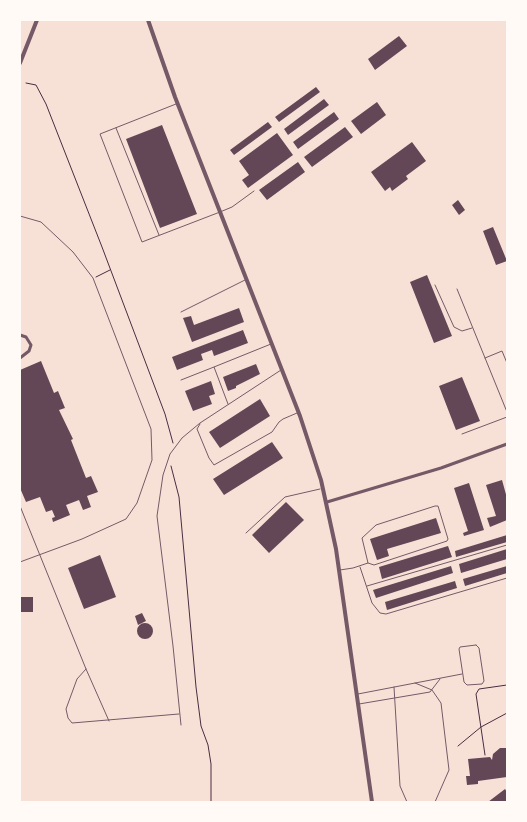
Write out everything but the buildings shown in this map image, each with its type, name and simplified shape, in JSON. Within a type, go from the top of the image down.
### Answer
[{"type":"street","points":[[20,63],[37,20]]},
{"type":"street","points":[[148,20],[178,104],[282,370],[324,489],[339,570],[372,802]]},
{"type":"street","points":[[20,335],[26,336],[31,345],[29,351],[20,358]]},
{"type":"street","points":[[327,502],[441,468],[507,444]]},
{"type":"lane","points":[[178,104],[100,134],[142,242],[232,207],[254,191]]},
{"type":"lane","points":[[116,128],[159,236]]},
{"type":"lane","points":[[20,216],[41,222],[73,252],[93,278],[150,429],[152,460],[137,503],[126,520],[20,562]]},
{"type":"lane","points":[[181,312],[246,279]]},
{"type":"lane","points":[[435,286],[454,327],[462,331],[473,328]]},
{"type":"lane","points":[[457,289],[507,412]]},
{"type":"lane","points":[[181,380],[271,344]]},
{"type":"lane","points":[[485,358],[502,351],[507,363]]},
{"type":"lane","points":[[214,367],[229,405]]},
{"type":"lane","points":[[181,725],[157,516],[161,483],[168,460],[182,438],[200,423],[282,370]]},
{"type":"lane","points":[[200,423],[197,429],[209,458],[214,465],[272,432],[283,419],[298,413]]},
{"type":"lane","points":[[462,434],[507,417]]},
{"type":"lane","points":[[246,533],[285,497],[324,489]]},
{"type":"lane","points":[[20,506],[109,721]]},
{"type":"lane","points":[[339,570],[360,567],[368,563],[374,565],[447,541],[438,506],[376,525],[369,530],[362,538],[368,563]]},
{"type":"lane","points":[[366,586],[507,545]]},
{"type":"lane","points":[[360,567],[376,609],[380,613],[386,614],[507,578]]},
{"type":"lane","points":[[476,645],[479,648],[484,681],[482,684],[467,685],[462,674],[459,649],[460,647],[476,645]]},
{"type":"lane","points":[[86,668],[77,679],[66,710],[68,718],[72,723],[180,714]]},
{"type":"lane","points":[[357,694],[462,674]]},
{"type":"lane","points":[[358,704],[430,692],[441,678]]},
{"type":"lane","points":[[415,683],[432,690],[441,703],[448,770],[435,802]]},
{"type":"lane","points":[[394,687],[400,786],[407,802]]},
{"type":"path","points":[[26,83],[36,85],[46,104],[165,414],[175,447]]},
{"type":"path","points":[[93,278],[100,276],[110,269]]},
{"type":"path","points":[[168,460],[179,497],[196,687],[201,726],[208,746],[211,764],[211,802]]},
{"type":"path","points":[[485,755],[476,694],[479,689],[507,685]]},
{"type":"path","points":[[458,746],[481,727],[507,713]]}]
